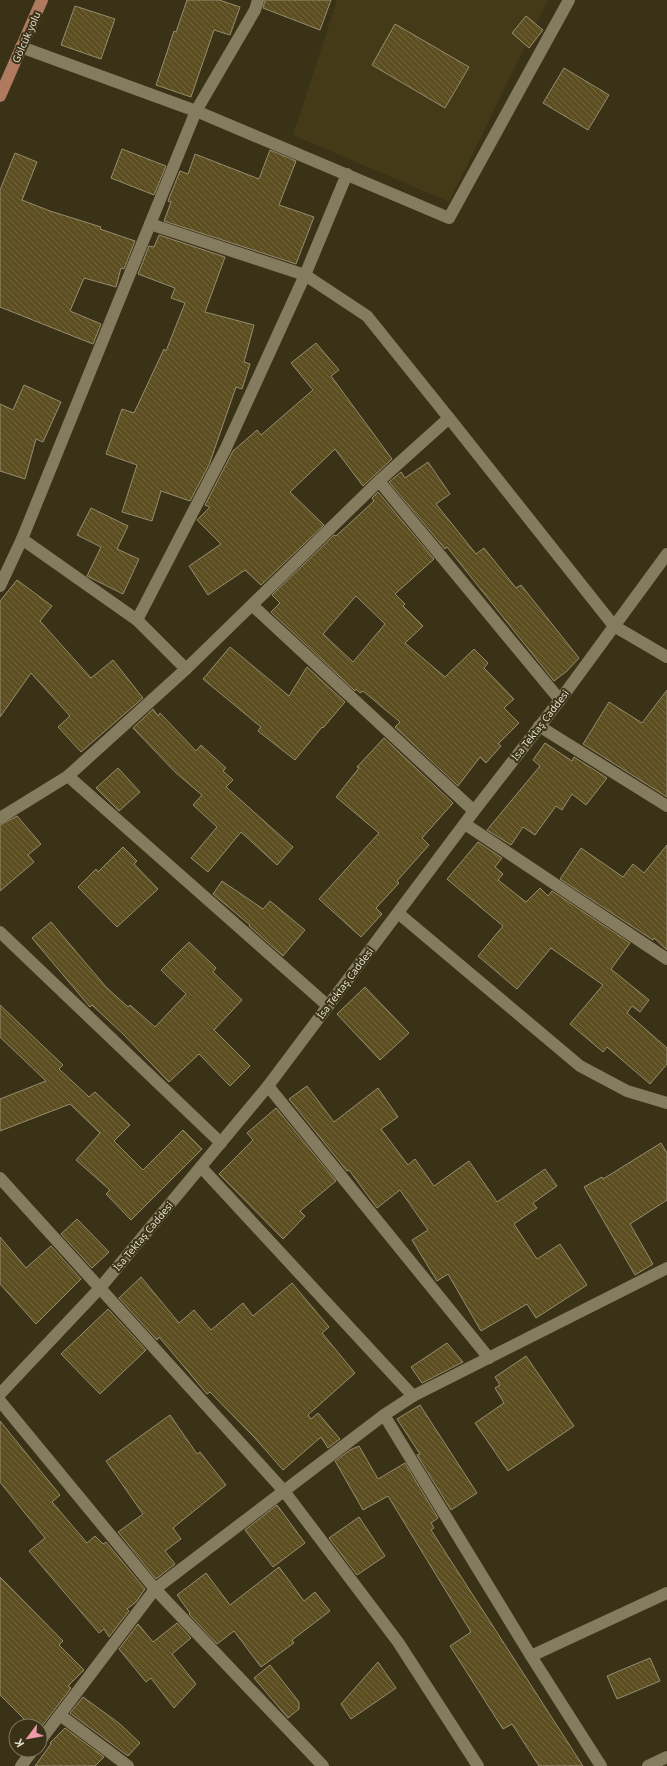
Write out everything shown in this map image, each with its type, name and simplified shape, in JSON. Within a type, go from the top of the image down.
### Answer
[{"type":"main road","name":"Gölcük yolu","points":[[0,96],[42,0]]},
{"type":"street","points":[[0,586],[22,539],[196,111],[255,10],[258,0]]},
{"type":"street","points":[[21,47],[196,111],[449,218],[569,0]]},
{"type":"street","points":[[137,620],[225,450],[305,275],[347,174]]},
{"type":"street","points":[[150,224],[305,275],[367,316],[614,626],[667,657]]},
{"type":"street","points":[[0,818],[68,776],[186,669],[379,481],[449,418]]},
{"type":"street","points":[[379,481],[560,700]]},
{"type":"street","points":[[22,539],[137,620],[186,669]]},
{"type":"street","name":"İsa Tektaş Caddesi","points":[[0,1394],[100,1288],[268,1086],[474,811],[560,700],[667,554]]},
{"type":"street","points":[[252,605],[474,811]]},
{"type":"street","points":[[539,726],[667,806]]},
{"type":"street","points":[[68,776],[328,1006]]},
{"type":"street","points":[[465,824],[667,959]]},
{"type":"street","points":[[398,914],[580,1066],[628,1091],[667,1103]]},
{"type":"street","points":[[0,932],[221,1142]]},
{"type":"street","points":[[268,1086],[489,1358]]},
{"type":"street","points":[[201,1167],[413,1396]]},
{"type":"street","points":[[0,1178],[284,1491],[398,1642],[478,1766]]},
{"type":"street","points":[[48,1731],[155,1589],[384,1414],[413,1396],[667,1268]]},
{"type":"street","points":[[0,1401],[155,1589],[323,1766]]},
{"type":"street","points":[[384,1414],[531,1656],[601,1766]]},
{"type":"street","points":[[531,1656],[667,1593]]},
{"type":"street","points":[[60,1715],[128,1766]]},
{"type":"street","points":[[648,1766],[667,1757]]},
{"type":"shaded area","points":[[337,0],[548,0],[449,202],[293,135]]},
{"type":"building","points":[[187,0],[219,0],[240,7],[230,35],[214,30],[191,97],[156,85],[174,31],[176,32]]},
{"type":"building","points":[[265,0],[331,0],[320,30],[263,8]]},
{"type":"building","points":[[75,6],[115,19],[101,59],[61,45]]},
{"type":"building","points":[[526,16],[543,30],[529,48],[512,33]]},
{"type":"building","points":[[395,24],[469,67],[445,108],[372,65]]},
{"type":"building","points":[[564,68],[609,95],[588,130],[543,103]]},
{"type":"building","points":[[122,149],[166,166],[154,195],[111,178]]},
{"type":"building","points":[[270,150],[296,161],[279,205],[314,217],[296,264],[164,221],[171,202],[168,201],[180,171],[188,174],[195,154],[259,179]]},
{"type":"building","points":[[15,153],[37,162],[22,200],[50,211],[101,227],[100,229],[135,241],[124,269],[121,268],[116,287],[84,278],[70,311],[101,324],[93,344],[0,307],[0,190]]},
{"type":"building","points":[[159,235],[225,257],[205,312],[254,325],[244,362],[250,364],[242,389],[236,387],[209,465],[190,501],[161,491],[152,521],[122,512],[137,465],[106,454],[122,409],[134,413],[164,349],[166,351],[185,303],[171,298],[175,288],[138,274],[149,246],[154,247]]},
{"type":"building","points":[[316,343],[339,370],[331,376],[392,459],[363,486],[335,449],[290,492],[324,525],[261,585],[245,570],[208,595],[189,566],[221,544],[197,520],[210,507],[205,505],[233,451],[257,430],[261,435],[313,390],[291,363]]},
{"type":"building","points":[[24,385],[61,402],[43,442],[36,439],[25,479],[0,471],[0,404],[13,410]]},
{"type":"building","points":[[428,462],[450,494],[436,504],[476,554],[484,548],[516,588],[521,585],[579,658],[567,671],[554,681],[447,547],[445,549],[389,482],[401,472],[405,478]]},
{"type":"building","points":[[378,492],[434,559],[395,594],[405,604],[403,606],[423,626],[405,643],[445,677],[474,649],[488,663],[484,668],[514,699],[504,708],[519,723],[498,744],[501,746],[486,763],[480,757],[458,786],[395,727],[400,722],[363,691],[360,693],[356,689],[355,691],[271,612],[280,603],[272,595],[334,535],[336,536],[374,501],[372,498]],"holes":[[[356,596],[385,624],[353,662],[323,634]]]},
{"type":"building","points":[[91,508],[128,526],[117,549],[139,559],[123,594],[87,576],[101,547],[77,535]]},
{"type":"building","points":[[17,580],[52,606],[40,621],[91,678],[113,660],[143,698],[81,752],[58,727],[70,716],[31,673],[0,717],[0,601]]},
{"type":"building","points":[[230,647],[289,696],[307,667],[345,702],[295,760],[258,731],[261,727],[203,679]]},
{"type":"building","points":[[667,690],[667,797],[583,744],[609,702],[642,723]]},
{"type":"building","points":[[153,709],[158,716],[160,713],[196,751],[201,745],[226,768],[223,771],[233,780],[226,787],[293,847],[277,865],[241,832],[208,872],[191,858],[217,827],[193,805],[202,795],[176,773],[133,728]]},
{"type":"building","points":[[384,738],[453,803],[422,838],[429,845],[397,881],[399,883],[376,908],[382,914],[361,937],[319,899],[379,833],[336,797],[359,768],[357,767]]},
{"type":"building","points":[[545,743],[572,761],[574,757],[607,778],[586,805],[572,794],[562,810],[556,806],[535,835],[523,827],[511,845],[487,830],[540,766],[533,760]]},
{"type":"building","points":[[118,768],[140,792],[119,811],[96,788]]},
{"type":"building","points":[[17,816],[41,844],[28,855],[34,862],[0,891],[0,825]]},
{"type":"building","points":[[478,842],[502,858],[495,867],[503,874],[498,880],[526,902],[540,888],[548,896],[552,891],[630,943],[611,969],[649,1000],[640,1012],[632,1006],[627,1013],[667,1048],[667,1064],[650,1084],[607,1047],[603,1052],[570,1024],[603,985],[551,948],[517,989],[478,956],[503,926],[447,879]]},
{"type":"building","points":[[667,845],[667,950],[654,938],[653,940],[560,879],[581,848],[623,877],[633,864],[644,873]]},
{"type":"building","points":[[123,847],[137,861],[134,864],[158,889],[117,927],[78,887],[96,869],[98,872]]},
{"type":"building","points":[[222,881],[263,909],[270,901],[305,930],[283,956],[249,926],[250,925],[213,894]]},
{"type":"building","points":[[51,922],[106,987],[128,1007],[130,1005],[155,1027],[186,994],[161,970],[189,942],[216,968],[213,972],[242,1000],[214,1030],[250,1066],[230,1086],[199,1054],[169,1082],[123,1034],[92,1005],[90,1007],[32,938]]},
{"type":"building","points":[[365,987],[409,1033],[380,1060],[337,1014]]},
{"type":"building","points":[[0,1005],[63,1065],[59,1069],[89,1097],[95,1092],[130,1125],[114,1141],[143,1170],[183,1130],[202,1149],[131,1220],[106,1194],[110,1190],[76,1160],[100,1133],[70,1104],[0,1131],[0,1099],[46,1081],[0,1037]]},
{"type":"building","points":[[307,1086],[334,1122],[378,1088],[398,1117],[381,1129],[408,1165],[415,1159],[434,1186],[469,1161],[497,1202],[545,1169],[557,1186],[533,1203],[537,1208],[514,1224],[537,1259],[560,1244],[587,1285],[536,1318],[527,1304],[481,1331],[448,1274],[437,1281],[412,1240],[428,1230],[400,1190],[377,1208],[349,1170],[347,1171],[289,1099]]},
{"type":"building","points":[[276,1108],[336,1181],[300,1211],[305,1216],[283,1239],[219,1174],[253,1140],[247,1133]]},
{"type":"building","points":[[661,1143],[667,1153],[667,1200],[630,1224],[653,1264],[635,1275],[584,1187],[602,1177],[603,1179]]},
{"type":"building","points":[[77,1219],[109,1252],[92,1268],[61,1234]]},
{"type":"building","points":[[0,1237],[26,1268],[51,1246],[81,1279],[36,1324],[0,1284]]},
{"type":"building","points":[[141,1277],[179,1323],[194,1310],[211,1330],[243,1303],[253,1316],[292,1283],[329,1327],[322,1333],[355,1373],[308,1415],[311,1419],[318,1413],[340,1439],[328,1448],[321,1437],[283,1470],[254,1437],[210,1392],[207,1394],[159,1337],[157,1340],[119,1298]]},
{"type":"building","points":[[108,1309],[146,1350],[100,1394],[61,1354]]},
{"type":"building","points":[[447,1343],[463,1362],[422,1383],[411,1367]]},
{"type":"building","points":[[526,1356],[574,1426],[508,1471],[475,1423],[504,1403],[495,1388],[500,1385],[495,1377]]},
{"type":"building","points":[[420,1405],[477,1493],[451,1510],[417,1455],[420,1454],[397,1419]]},
{"type":"building","points":[[170,1415],[197,1454],[200,1452],[226,1485],[173,1528],[181,1539],[165,1551],[175,1564],[156,1579],[118,1532],[143,1514],[106,1461]]},
{"type":"building","points":[[0,1421],[60,1495],[52,1502],[87,1543],[95,1536],[103,1544],[106,1542],[145,1589],[136,1602],[127,1609],[129,1611],[109,1637],[104,1629],[99,1633],[29,1551],[45,1538],[0,1482]]},
{"type":"building","points":[[359,1446],[378,1479],[405,1463],[438,1518],[431,1523],[434,1528],[431,1530],[583,1766],[539,1766],[512,1724],[503,1729],[450,1646],[471,1632],[388,1496],[363,1510],[335,1461],[350,1450]]},
{"type":"building","points":[[277,1505],[305,1543],[273,1567],[245,1530]]},
{"type":"building","points":[[359,1517],[385,1556],[357,1575],[329,1538]]},
{"type":"building","points":[[279,1567],[304,1601],[315,1592],[330,1611],[292,1640],[294,1643],[261,1667],[234,1631],[217,1644],[189,1614],[190,1613],[177,1595],[206,1573],[230,1605]]},
{"type":"building","points":[[0,1577],[63,1641],[59,1645],[84,1670],[68,1686],[71,1688],[48,1718],[23,1718],[0,1695]]},
{"type":"building","points":[[177,1623],[191,1638],[172,1654],[196,1684],[174,1708],[151,1678],[146,1682],[119,1649],[138,1624],[153,1642]]},
{"type":"building","points":[[650,1658],[660,1681],[617,1699],[607,1676]]},
{"type":"building","points":[[378,1662],[396,1688],[351,1719],[341,1704]]},
{"type":"building","points":[[270,1665],[299,1702],[299,1709],[288,1718],[254,1678]]},
{"type":"building","points":[[83,1697],[120,1724],[140,1743],[128,1756],[70,1713]]},
{"type":"building","points":[[65,1728],[104,1757],[95,1766],[35,1766],[41,1758],[48,1758],[48,1748],[51,1744],[50,1743]]}]
